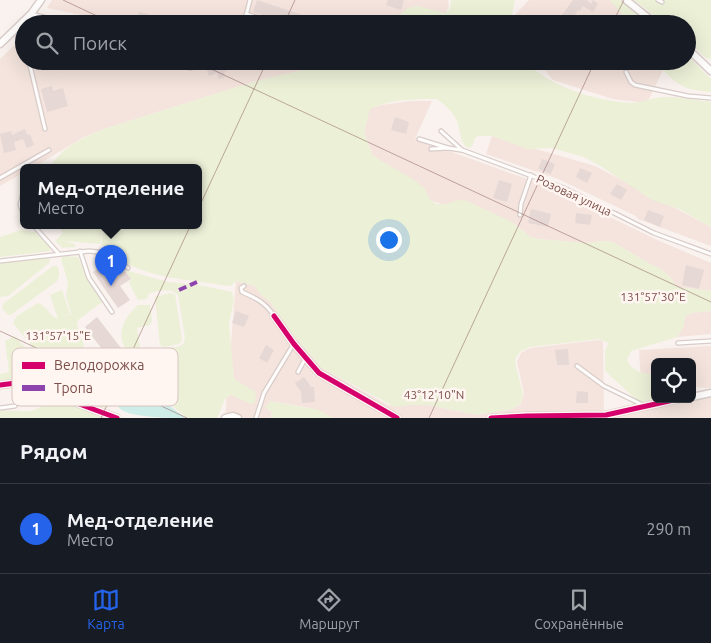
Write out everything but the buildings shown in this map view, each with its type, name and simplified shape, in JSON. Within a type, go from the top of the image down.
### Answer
[{"type":"street","points":[[31,14],[41,0]]},
{"type":"street","points":[[626,0],[645,15]]},
{"type":"street","points":[[0,44],[15,30]]},
{"type":"street","points":[[696,57],[711,71]]},
{"type":"street","points":[[274,316],[305,358],[319,373],[397,418]]},
{"type":"street","points":[[696,396],[711,393]]},
{"type":"street","points":[[491,418],[606,415],[663,403]]},
{"type":"street","points":[[85,406],[117,418]]},
{"type":"street","points":[[225,418],[233,416],[238,418]]},
{"type":"lane","points":[[249,15],[246,14],[250,0]]},
{"type":"lane","points":[[31,70],[45,129]]},
{"type":"lane","points":[[626,72],[630,82],[635,85],[688,96],[711,98]]},
{"type":"lane","name":"Розовая улица","points":[[441,131],[462,150],[564,188],[654,233],[711,254]]},
{"type":"lane","points":[[419,138],[448,148],[462,150]]},
{"type":"lane","points":[[431,149],[448,148]]},
{"type":"lane","points":[[24,164],[49,150]]},
{"type":"lane","points":[[0,178],[20,167]]},
{"type":"lane","points":[[520,215],[521,204],[531,175]]},
{"type":"lane","points":[[37,229],[58,253]]},
{"type":"lane","points":[[80,251],[89,278],[112,312]]},
{"type":"lane","points":[[0,261],[89,251],[106,253],[128,268]]},
{"type":"lane","points":[[244,286],[241,288],[242,292],[261,300],[274,316]]},
{"type":"lane","points":[[678,343],[711,341]]},
{"type":"lane","points":[[256,418],[264,393],[294,344]]},
{"type":"lane","points":[[298,372],[305,358]]},
{"type":"lane","points":[[577,366],[604,386],[648,407]]},
{"type":"lane","points":[[0,408],[15,406]]},
{"type":"shaded area","points":[[52,0],[448,0],[449,6],[445,15],[81,15],[47,8]]},
{"type":"shaded area","points":[[529,0],[612,0],[624,15],[515,15]]},
{"type":"shaded area","points":[[15,45],[15,70],[304,70],[256,81],[107,128],[84,137],[39,164],[20,164],[20,175],[0,186],[0,59]]},
{"type":"shaded area","points":[[545,70],[663,70],[647,103],[613,99],[553,80]]},
{"type":"shaded area","points":[[411,101],[432,101],[415,139],[544,185],[655,239],[711,263],[711,291],[677,287],[661,269],[613,242],[586,243],[530,237],[515,224],[431,201],[372,154],[364,132],[369,109],[381,105]]},
{"type":"shaded area","points":[[492,136],[595,166],[711,227],[711,246],[638,219],[636,216],[558,179],[486,154]]},
{"type":"shaded area","points":[[236,281],[255,286],[271,303],[298,341],[322,368],[388,405],[428,405],[478,415],[512,409],[521,404],[524,393],[517,362],[521,353],[530,348],[603,341],[604,418],[333,418],[310,408],[270,401],[267,409],[272,412],[271,418],[225,418]]},
{"type":"shaded area","points":[[711,311],[711,334],[677,337],[683,328],[685,317],[691,313]]},
{"type":"shaded area","points":[[711,346],[711,388],[696,387],[696,358],[651,358],[651,385],[641,384],[639,350]]},
{"type":"shaded area","points":[[711,396],[711,418],[609,418],[679,403],[696,403],[696,399]]},
{"type":"green space","points":[[451,0],[515,0],[512,15],[400,15],[408,8],[418,6],[445,13],[450,6]]},
{"type":"green space","points":[[610,0],[620,0],[638,15],[622,15]]},
{"type":"green space","points":[[634,0],[711,0],[711,59],[706,58],[696,49],[696,15],[653,15]]},
{"type":"green space","points":[[696,64],[711,79],[711,92],[684,87],[663,70],[696,70]]},
{"type":"green space","points":[[304,70],[535,70],[574,91],[617,102],[631,103],[671,97],[711,102],[711,227],[679,209],[652,200],[584,157],[552,148],[528,149],[492,136],[478,136],[475,138],[472,147],[468,148],[463,142],[454,116],[437,99],[394,101],[370,109],[364,132],[372,154],[413,179],[425,189],[431,201],[437,204],[445,204],[459,200],[467,201],[512,222],[530,237],[586,243],[613,242],[661,269],[677,287],[711,291],[711,311],[691,313],[685,317],[683,328],[677,337],[631,351],[627,360],[629,364],[635,370],[651,374],[651,400],[638,401],[605,371],[605,350],[609,343],[599,339],[530,347],[521,351],[516,357],[515,363],[523,394],[521,403],[512,409],[478,415],[428,405],[395,407],[322,368],[298,341],[271,303],[259,293],[255,286],[236,281],[228,286],[161,276],[130,265],[101,244],[103,229],[202,229],[202,164],[52,164],[75,143],[107,128],[256,81]]},
{"type":"green space","points":[[60,229],[102,229],[100,244],[65,241],[74,244],[76,247],[63,248],[55,241],[63,233]]},
{"type":"green space","points":[[21,230],[35,232],[50,248],[50,251],[0,257],[0,237]]},
{"type":"green space","points":[[64,256],[78,257],[87,279],[102,302],[78,320],[77,323],[84,347],[34,348],[13,323],[17,316],[38,303],[58,319],[50,295],[62,290],[70,314],[61,317],[70,315],[71,313],[66,296],[68,282],[61,259]]},
{"type":"green space","points":[[47,257],[50,260],[49,263],[8,296],[0,297],[0,263]]},
{"type":"green space","points":[[53,266],[57,266],[59,271],[57,281],[8,315],[2,308],[3,304]]},
{"type":"green space","points":[[128,271],[168,282],[199,285],[232,292],[234,300],[229,323],[234,379],[256,392],[255,403],[251,404],[231,395],[225,399],[217,418],[187,418],[173,406],[178,406],[178,348],[161,348],[179,346],[184,343],[185,337],[178,295],[168,290],[149,293],[147,299],[138,300],[129,283],[131,279],[127,273]]},
{"type":"green space","points":[[170,293],[175,294],[182,340],[179,344],[164,347],[160,345],[155,297]]},
{"type":"green space","points":[[138,305],[150,305],[152,321],[150,325],[137,328],[140,348],[125,348],[122,337],[124,322]]},
{"type":"green space","points":[[13,337],[26,348],[12,348],[12,379],[0,380],[0,374],[9,372],[5,341]]},
{"type":"green space","points":[[270,401],[319,410],[333,418],[271,418],[272,412],[265,407]]},
{"type":"green space","points":[[42,406],[71,406],[105,418],[0,418],[0,410],[31,411]]},
{"type":"water","points":[[118,406],[170,406],[185,418],[137,415],[122,410]]},
{"type":"marked path","points":[[179,290],[197,282]]},
{"type":"cycle path","points":[[274,316],[294,344],[319,373],[397,418]]},
{"type":"cycle path","points":[[0,385],[12,383]]},
{"type":"cycle path","points":[[491,418],[606,415],[660,403]]},
{"type":"cycle path","points":[[85,406],[117,418]]},
{"type":"place","name":"Мед-отделение","points":[[111,286]]}]
